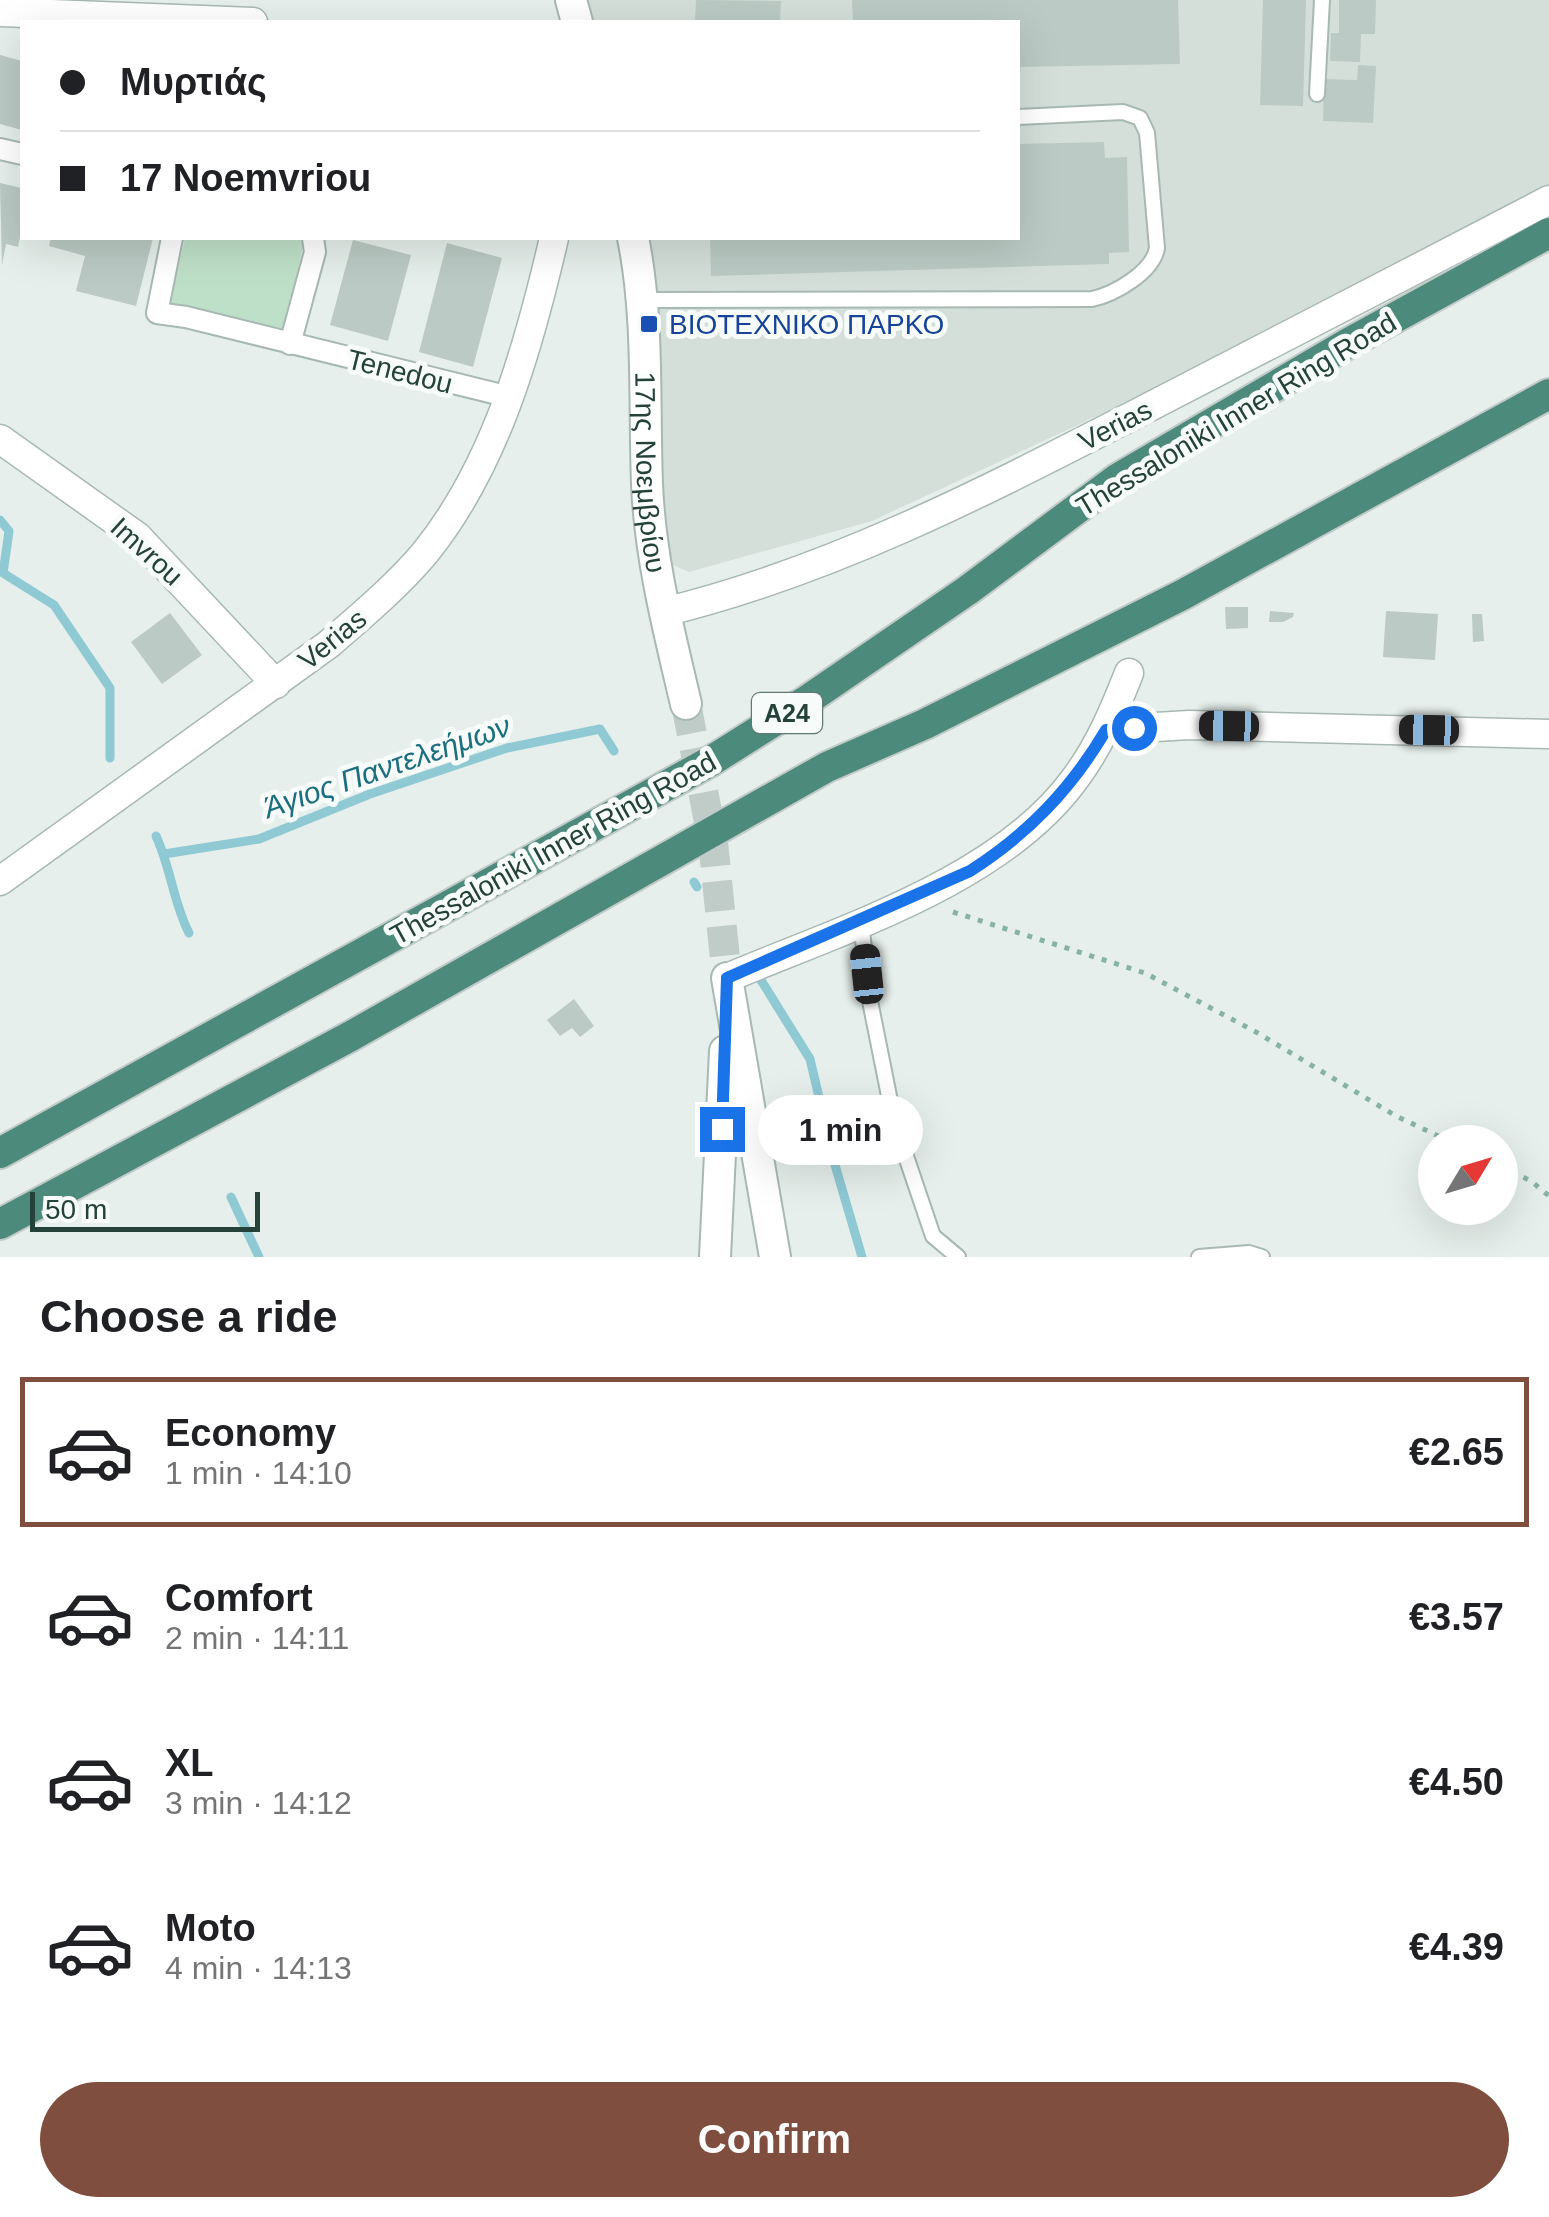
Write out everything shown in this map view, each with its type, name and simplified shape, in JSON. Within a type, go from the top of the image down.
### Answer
[{"type":"highway","name":"Thessaloniki Inner Ring Road","points":[[0,1153],[711,761],[968,590],[1116,480],[1346,344],[1549,233]]},
{"type":"highway","name":"Α24","points":[[0,1224],[351,1036],[827,767],[925,724],[1182,594],[1549,394]]},
{"type":"street","points":[[0,12],[194,20]]},
{"type":"street","name":"Verias","points":[[664,612],[709,601],[882,538],[1104,431],[1549,200]]},
{"type":"street","name":"Tenedou","points":[[172,240],[157,313],[510,397]]},
{"type":"street","points":[[290,344],[315,252],[313,240]]},
{"type":"street","name":"Verias","points":[[0,881],[276,684],[371,607],[424,554],[461,499],[510,397],[554,240]]},
{"type":"street","name":"17ης Νοεμβρίου","points":[[632,240],[640,300],[650,521],[664,612],[686,704]]},
{"type":"street","name":"Imvrou","points":[[0,440],[138,537],[276,684]]},
{"type":"street","points":[[727,978],[970,871],[1025,832],[1072,782],[1106,730],[1129,672]]},
{"type":"street","points":[[1106,730],[1189,724],[1549,734]]},
{"type":"street","points":[[727,978],[775,1252]]},
{"type":"street","points":[[715,1257],[727,978]]},
{"type":"lane","points":[[1317,94],[1322,0]]},
{"type":"lane","points":[[640,300],[1096,298],[1146,270],[1157,248],[1147,134],[1140,118],[1124,112],[1020,117]]},
{"type":"lane","points":[[861,921],[870,1001],[894,1121],[934,1236],[958,1257]]},
{"type":"lane","points":[[1199,1257],[1262,1257]]},
{"type":"path","points":[[916,897],[960,915],[1145,972],[1418,1126]]},
{"type":"path","points":[[1518,1175],[1549,1196]]},
{"type":"shaded area","points":[[582,0],[1549,0],[1549,191],[1273,334],[872,521],[689,572],[673,565],[662,528],[643,240],[1020,240],[1020,20],[587,20]]},
{"type":"green space","points":[[185,240],[305,240],[284,329],[170,304]]},
{"type":"building","points":[[696,0],[781,1],[780,20],[695,20]]},
{"type":"building","points":[[852,0],[1178,0],[1180,64],[1020,67],[1020,20],[853,20]]},
{"type":"building","points":[[1263,0],[1306,0],[1303,106],[1260,105]]},
{"type":"building","points":[[1339,0],[1376,0],[1375,34],[1361,34],[1360,62],[1330,61],[1331,33],[1339,33]]},
{"type":"building","points":[[0,55],[20,60],[20,129],[0,124]]},
{"type":"building","points":[[1358,65],[1376,66],[1373,123],[1323,121],[1324,79],[1357,80]]},
{"type":"building","points":[[1104,142],[1105,158],[1127,157],[1129,252],[1109,253],[1109,264],[711,276],[710,240],[1020,240],[1020,144]]},
{"type":"building","points":[[0,183],[20,188],[18,247],[6,244],[2,265]]},
{"type":"building","points":[[50,240],[152,240],[136,306],[76,291],[85,256],[49,246]]},
{"type":"building","points":[[353,240],[411,255],[388,341],[330,325]]},
{"type":"building","points":[[447,243],[502,258],[473,367],[419,352]]},
{"type":"building","points":[[1225,607],[1248,607],[1248,628],[1226,629]]},
{"type":"building","points":[[1270,611],[1294,613],[1283,622],[1269,622]]},
{"type":"building","points":[[1386,611],[1438,614],[1435,660],[1383,657]]},
{"type":"building","points":[[170,613],[202,655],[162,684],[131,642]]},
{"type":"building","points":[[1472,614],[1482,614],[1484,641],[1473,642]]},
{"type":"building","points":[[574,999],[594,1026],[580,1037],[572,1028],[560,1036],[547,1020]]},
{"type":"waterway","points":[[0,520],[9,531],[3,573],[54,605],[110,688],[110,758]]},
{"type":"waterway","name":"Άγιος Παντελεήμων","points":[[164,854],[259,839],[370,794],[507,748],[600,729],[614,751]]},
{"type":"waterway","points":[[156,836],[189,933]]},
{"type":"waterway","name":"Άγιος Παντελεήμων","points":[[694,882],[697,887]]},
{"type":"waterway","name":"Άγιος Παντελεήμων","points":[[759,977],[810,1059],[862,1257]]},
{"type":"waterway","points":[[231,1197],[259,1257]]},
{"type":"tunnel","points":[[686,704],[713,842],[727,978]]},
{"type":"place","name":"ΒΙΟΤΕΧΝΙΚΟ ΠΑΡΚΟ","points":[[649,324]]},
{"type":"route","points":[[722,1129],[727,978],[970,871],[1000,852],[1048,810],[1106,730],[1134,728]]}]
